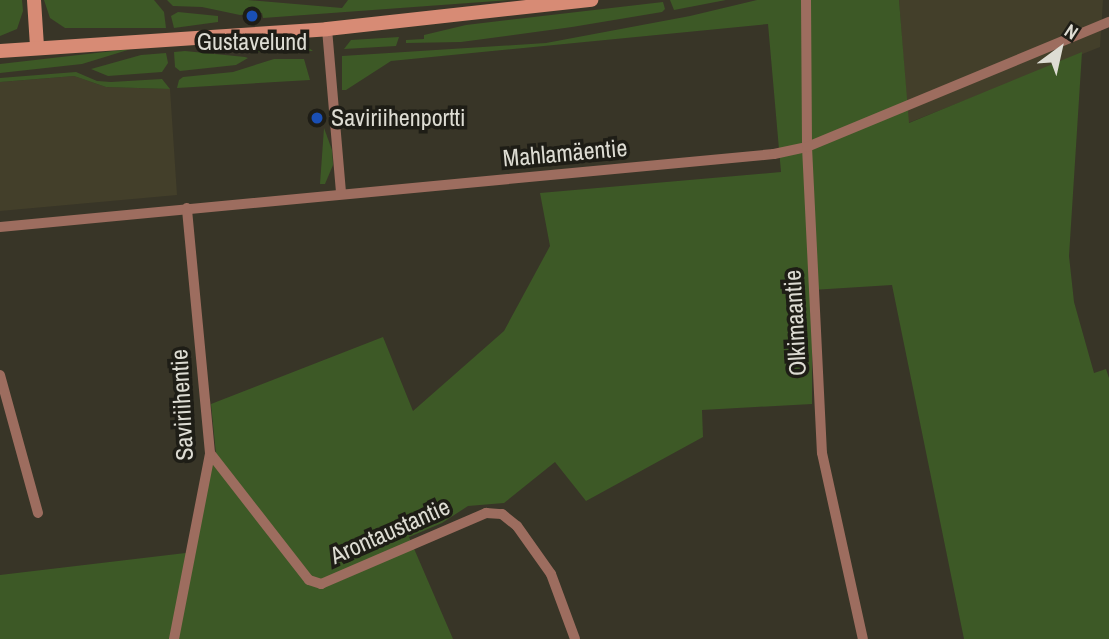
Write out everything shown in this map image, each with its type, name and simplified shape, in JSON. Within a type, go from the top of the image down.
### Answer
[{"type":"main road","points":[[34,0],[37,47]]},
{"type":"main road","points":[[0,51],[327,29],[591,0]]},
{"type":"street","name":"Olkimaantie","points":[[806,0],[807,147],[822,453],[863,639]]},
{"type":"street","name":"Mahlamäentie","points":[[0,227],[341,193],[719,160],[807,147],[1109,22]]},
{"type":"street","points":[[327,29],[341,193]]},
{"type":"street","name":"Saviriihentie","points":[[174,639],[210,453],[187,208]]},
{"type":"street","points":[[0,375],[38,513]]},
{"type":"street","name":"Arontaustantie","points":[[210,453],[309,580],[321,584],[486,513],[502,514],[517,526],[551,574],[575,639]]},
{"type":"shaded area","points":[[899,0],[1103,0],[1100,47],[908,123]]},
{"type":"shaded area","points":[[74,76],[106,87],[170,89],[177,195],[0,211],[0,82]]},
{"type":"green space","points":[[0,0],[22,0],[23,11],[17,29],[0,36]]},
{"type":"green space","points":[[44,0],[154,0],[164,12],[166,28],[65,28],[50,18]]},
{"type":"green space","points":[[167,0],[248,0],[342,8],[348,0],[510,0],[263,18],[262,13],[240,15],[202,7],[173,6]]},
{"type":"green space","points":[[670,0],[726,0],[674,10]]},
{"type":"green space","points":[[757,0],[899,0],[909,123],[1082,52],[1069,256],[1074,302],[1094,373],[1106,369],[1109,378],[1109,639],[964,639],[892,285],[812,290],[812,404],[702,410],[703,437],[586,501],[555,462],[504,503],[468,506],[442,523],[409,537],[453,639],[0,639],[0,575],[194,552],[211,463],[216,454],[211,404],[383,337],[413,411],[504,331],[550,246],[540,193],[781,172],[768,24],[391,61],[346,90],[342,90],[342,56],[546,43],[690,16]]},
{"type":"green space","points":[[663,2],[665,9],[662,12],[572,27],[461,42],[406,43],[406,40],[424,39],[424,35],[466,25]]},
{"type":"green space","points":[[178,12],[218,16],[218,22],[174,28],[171,16]]},
{"type":"green space","points":[[399,37],[396,46],[344,49],[351,40]]},
{"type":"green space","points":[[211,42],[249,45],[293,42],[303,44],[313,51],[260,52],[208,47]]},
{"type":"green space","points":[[131,49],[82,64],[0,73],[0,64]]},
{"type":"green space","points":[[174,52],[248,58],[236,65],[180,71],[175,67]]},
{"type":"green space","points":[[166,53],[168,63],[162,72],[108,76],[91,69],[141,55]]},
{"type":"green space","points":[[274,59],[304,59],[310,80],[177,88],[183,77],[233,72]]},
{"type":"green space","points":[[76,72],[97,81],[162,79],[170,89],[106,87],[74,76],[0,82],[0,78]]},
{"type":"green space","points":[[324,128],[332,150],[333,165],[325,184],[320,184]]},
{"type":"place","name":"Gustavelund","points":[[252,16]]},
{"type":"place","name":"Saviriihenportti","points":[[317,118]]}]
